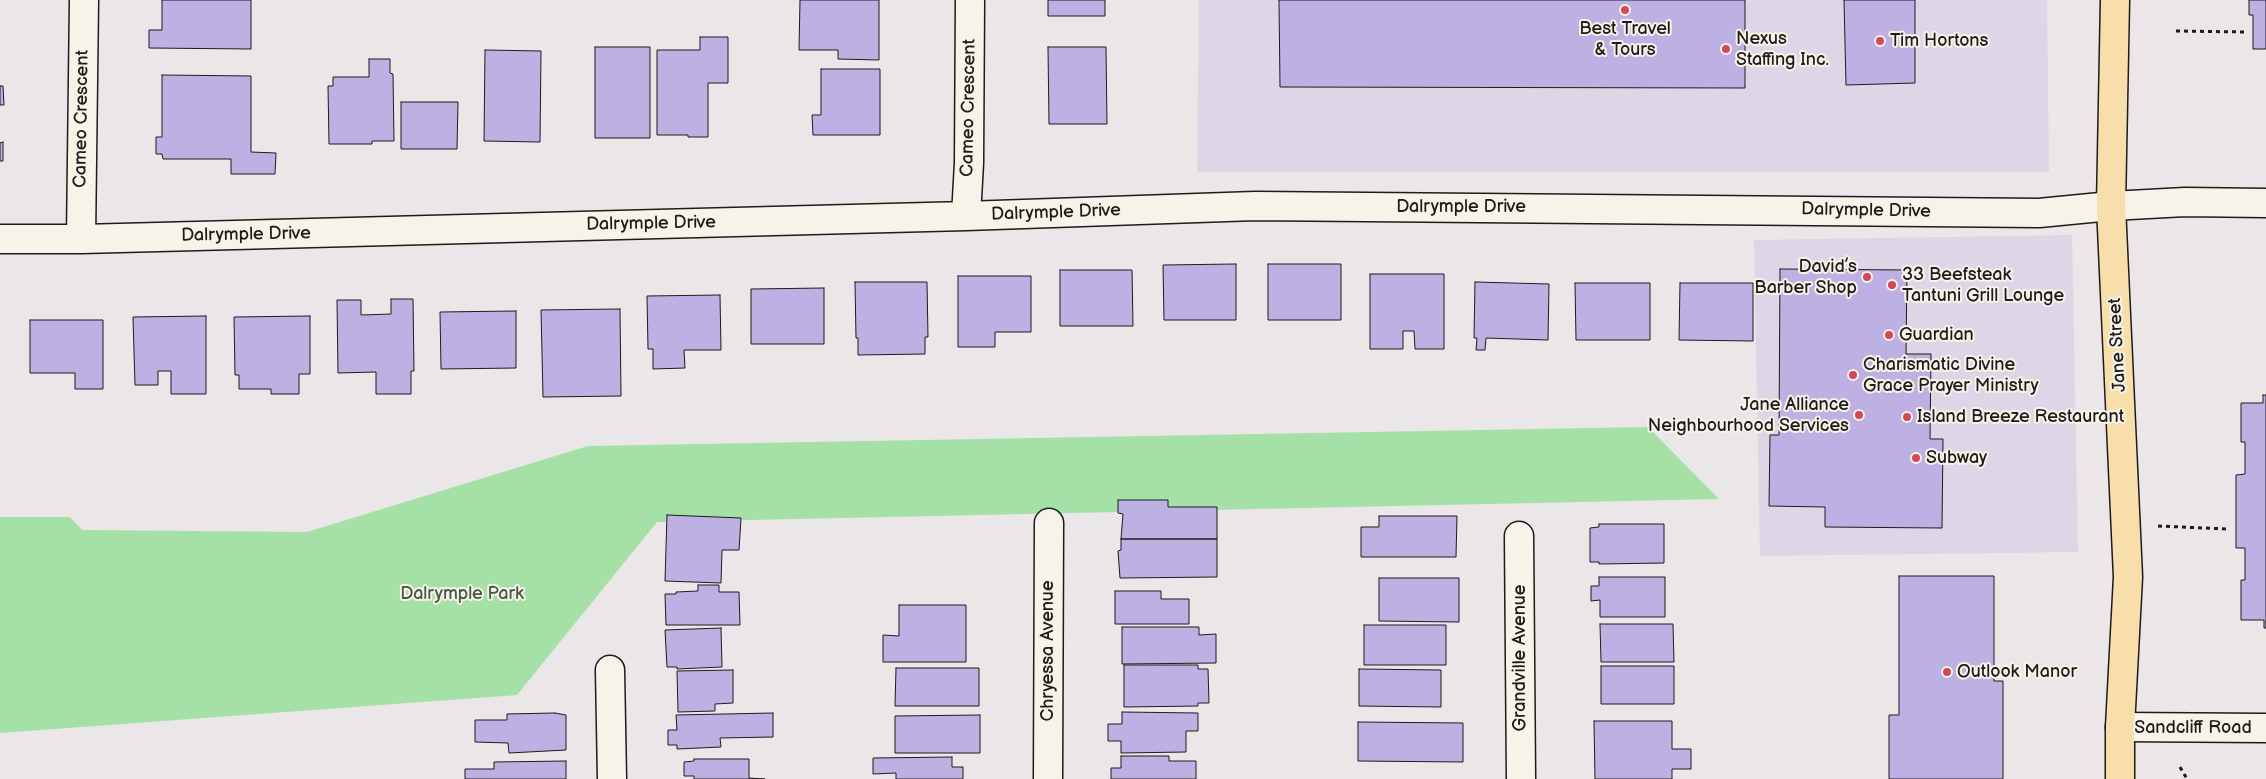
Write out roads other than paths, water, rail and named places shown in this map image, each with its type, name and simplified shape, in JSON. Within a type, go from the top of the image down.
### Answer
[{"type":"main road","name":"Jane Street","points":[[2115,0],[2111,206],[2128,577],[2120,728],[2120,779]]},
{"type":"street","name":"Cameo Crescent","points":[[81,239],[84,0]]},
{"type":"street","name":"Cameo Crescent","points":[[966,216],[969,163],[970,0]]},
{"type":"street","name":"Dalrymple Drive","points":[[0,239],[81,239],[966,216],[1255,206],[2039,213],[2111,206],[2186,202],[2266,204]]},
{"type":"street","name":"Chryessa Avenue","points":[[1048,779],[1049,523]]},
{"type":"street","name":"Grandville Avenue","points":[[1519,536],[1521,779]]},
{"type":"street","points":[[610,670],[612,779]]},
{"type":"street","name":"Sandcliff Road","points":[[2120,728],[2266,728]]},
{"type":"place","name":"Best Travel & Tours","points":[[1625,10]]},
{"type":"place","name":"Tim Hortons","points":[[1880,41]]},
{"type":"place","name":"Nexus Staffing Inc.","points":[[1726,49]]},
{"type":"place","name":"David’s Barber Shop","points":[[1867,277]]},
{"type":"place","name":"33 Beefsteak Tantuni Grill Lounge","points":[[1892,285]]},
{"type":"place","name":"Guardian","points":[[1889,335]]},
{"type":"place","name":"Charismatic Divine Grace Prayer Ministry","points":[[1853,375]]},
{"type":"place","name":"Jane Alliance Neighbourhood Services","points":[[1859,415]]},
{"type":"place","name":"Island Breeze Restaurant","points":[[1907,417]]},
{"type":"place","name":"Subway","points":[[1916,458]]},
{"type":"place","name":"Outlook Manor","points":[[1947,672]]},
{"type":"park label","name":"Dalrymple Park","points":[[462,594]]}]
